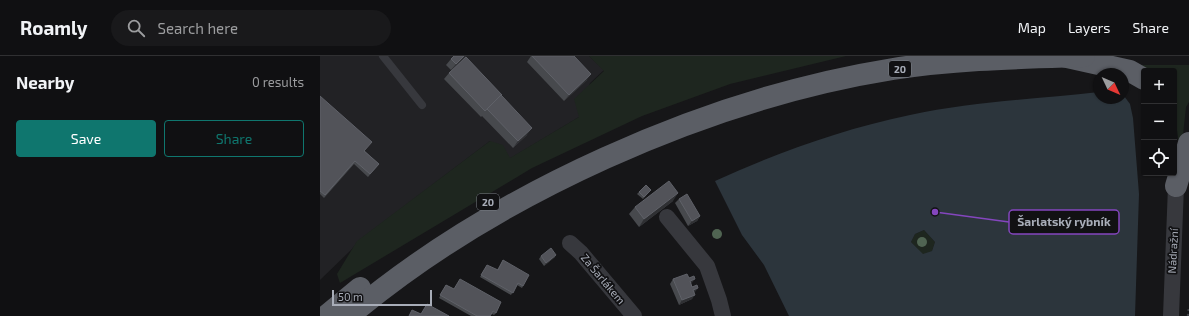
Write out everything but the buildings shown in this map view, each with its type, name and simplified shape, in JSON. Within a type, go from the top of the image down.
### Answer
[{"type":"highway","name":"20","points":[[326,316],[391,265],[487,203],[551,168],[667,117],[763,85],[824,68],[885,56]]},
{"type":"highway","points":[[1064,56],[1130,71],[1141,77]]},
{"type":"highway","name":"20","points":[[349,316],[395,280],[492,217],[559,181],[614,154],[672,131],[778,96],[838,80],[893,69],[964,61],[1084,56]]},
{"type":"highway","points":[[1176,186],[1189,143]]},
{"type":"highway","points":[[1175,176],[1176,186]]},
{"type":"street","name":"Nádražní","points":[[1171,316],[1176,186]]},
{"type":"street","points":[[667,217],[706,266],[719,300],[723,316]]},
{"type":"street","name":"Za Šarlákem","points":[[570,244],[581,253],[634,316]]},
{"type":"lane","points":[[383,56],[422,105]]},
{"type":"path","points":[[1188,316],[1189,308]]},
{"type":"shaded area","points":[[320,56],[589,56],[604,70],[590,83],[579,117],[509,159],[490,141],[358,241],[352,249],[320,280]]},
{"type":"shaded area","points":[[589,56],[846,56],[730,84],[642,116],[532,168],[340,283],[337,274],[357,241],[490,141],[503,145],[510,158],[579,117],[574,99],[604,71]]},
{"type":"shaded area","points":[[1134,65],[1189,65],[1189,102],[1186,107],[1182,144],[1179,145],[1177,130],[1177,68],[1141,69]]},
{"type":"shaded area","points":[[1093,93],[1093,104],[1129,104],[1129,103],[1130,104],[1133,118],[1139,194],[1135,316],[789,316],[764,265],[742,235],[715,181],[810,143],[860,127],[910,115],[1004,101]],"holes":[[[924,230],[935,242],[932,251],[923,254],[911,242],[915,234]]]},
{"type":"shaded area","points":[[924,230],[935,242],[932,251],[923,255],[911,242],[915,234]]},
{"type":"place","name":"Šarlatský rybník","points":[[935,212]]}]
